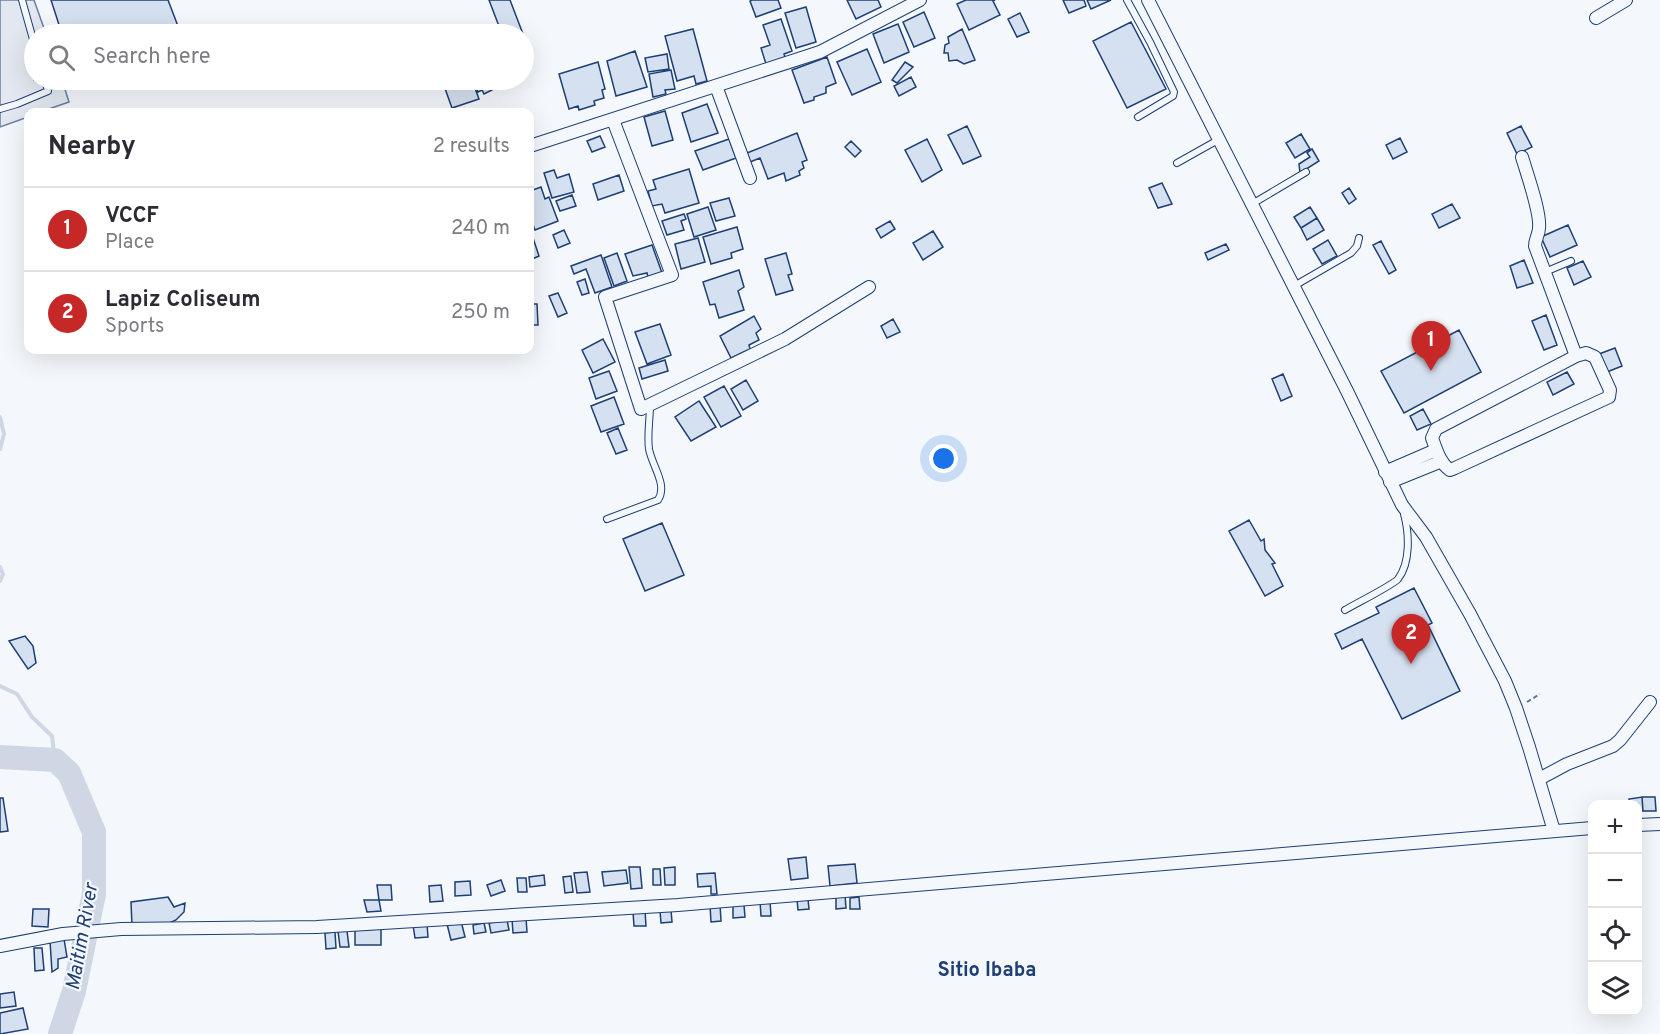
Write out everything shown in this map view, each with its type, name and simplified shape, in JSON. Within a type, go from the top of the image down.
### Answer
[{"type":"street","points":[[534,145],[820,52],[920,0]]},
{"type":"street","points":[[1148,0],[1347,391],[1402,505],[1426,537],[1505,681],[1516,708],[1554,831]]},
{"type":"street","points":[[1596,18],[1626,0]]},
{"type":"street","points":[[716,86],[750,178]]},
{"type":"street","points":[[613,120],[672,275],[605,297],[641,409],[785,339],[869,287]]},
{"type":"street","points":[[1522,158],[1539,217],[1535,246],[1576,356]]},
{"type":"street","points":[[1586,353],[1595,357],[1610,390],[1609,397],[1450,470],[1439,455],[1432,438],[1436,429],[1576,356],[1586,353]]},
{"type":"street","points":[[1388,477],[1439,455]]},
{"type":"street","points":[[1539,779],[1567,764],[1613,746],[1650,702]]},
{"type":"street","points":[[1642,825],[1660,824]]},
{"type":"street","points":[[0,946],[63,934],[121,929],[317,927],[678,905],[1588,828]]},
{"type":"lane","points":[[22,0],[29,24]]},
{"type":"lane","points":[[1127,0],[1174,92],[1173,96],[1138,117]]},
{"type":"lane","points":[[0,110],[48,90]]},
{"type":"lane","points":[[1177,163],[1219,139]]},
{"type":"lane","points":[[1252,204],[1306,172]]},
{"type":"lane","points":[[1293,286],[1351,253],[1357,246],[1359,238]]},
{"type":"lane","points":[[1545,272],[1571,261]]},
{"type":"lane","points":[[607,519],[658,500],[662,494],[649,449],[650,405]]},
{"type":"lane","points":[[1346,610],[1398,580],[1407,561],[1406,519],[1402,505]]},
{"type":"shaded area","points":[[0,0],[34,0],[42,24],[24,24],[24,90],[65,90],[69,102],[52,108],[24,108],[24,118],[0,127]]},
{"type":"building","points":[[51,0],[168,0],[177,24],[59,24]]},
{"type":"building","points":[[489,0],[510,0],[519,24],[498,24]]},
{"type":"building","points":[[778,0],[781,8],[756,17],[750,1]]},
{"type":"building","points":[[847,0],[878,0],[881,7],[856,19]]},
{"type":"building","points":[[966,0],[995,0],[993,1],[1000,15],[969,30],[957,4]]},
{"type":"building","points":[[1063,0],[1084,0],[1086,6],[1069,13]]},
{"type":"building","points":[[1087,0],[1111,0],[1091,9]]},
{"type":"building","points":[[806,7],[816,42],[796,48],[785,13]]},
{"type":"building","points":[[924,12],[935,38],[914,47],[903,22]]},
{"type":"building","points":[[1020,13],[1029,32],[1017,37],[1008,19]]},
{"type":"building","points":[[781,19],[792,51],[784,54],[785,57],[766,64],[761,48],[770,45],[763,25]]},
{"type":"building","points":[[1131,22],[1166,89],[1127,108],[1093,41]]},
{"type":"building","points":[[898,24],[909,52],[884,63],[873,34]]},
{"type":"building","points":[[693,29],[707,81],[696,84],[694,76],[677,81],[665,36]]},
{"type":"building","points":[[962,29],[975,60],[964,64],[957,60],[949,61],[948,53],[944,53],[945,45],[949,43],[948,37]]},
{"type":"building","points":[[867,49],[881,82],[852,95],[837,62]]},
{"type":"building","points":[[635,51],[647,87],[616,96],[607,61]]},
{"type":"building","points":[[667,54],[669,69],[648,72],[645,58]]},
{"type":"building","points":[[827,57],[836,83],[826,87],[826,93],[804,103],[792,70]]},
{"type":"building","points":[[598,62],[605,89],[602,90],[604,98],[594,101],[595,105],[579,110],[578,106],[569,109],[559,74]]},
{"type":"building","points":[[905,62],[913,67],[897,83],[892,80]]},
{"type":"building","points":[[671,70],[675,89],[665,90],[666,94],[653,97],[649,74]]},
{"type":"building","points":[[911,77],[916,87],[899,96],[894,86]]},
{"type":"building","points":[[446,90],[476,90],[479,99],[452,108]]},
{"type":"building","points":[[707,104],[718,133],[691,142],[682,113]]},
{"type":"building","points":[[665,111],[673,140],[652,146],[644,117]]},
{"type":"building","points":[[967,126],[981,156],[963,164],[948,135]]},
{"type":"building","points":[[1521,126],[1532,147],[1517,154],[1507,133]]},
{"type":"building","points":[[797,133],[807,160],[802,162],[804,168],[799,171],[800,175],[786,181],[784,173],[768,179],[760,158],[750,162],[747,153]]},
{"type":"building","points":[[1301,134],[1310,149],[1295,158],[1286,143]]},
{"type":"building","points":[[600,136],[605,147],[592,152],[587,141]]},
{"type":"building","points":[[1400,138],[1407,152],[1393,159],[1386,145]]},
{"type":"building","points":[[729,139],[736,158],[703,170],[695,151]]},
{"type":"building","points":[[927,139],[942,170],[922,182],[905,150]]},
{"type":"building","points":[[851,141],[861,151],[855,157],[845,147]]},
{"type":"building","points":[[1312,149],[1319,161],[1300,173],[1299,164],[1310,157],[1307,153]]},
{"type":"building","points":[[689,169],[699,203],[665,213],[662,204],[652,206],[648,191],[656,189],[653,180]]},
{"type":"building","points":[[554,170],[557,178],[569,174],[574,192],[552,198],[544,173]]},
{"type":"building","points":[[619,175],[624,191],[598,200],[593,184]]},
{"type":"building","points":[[1162,183],[1172,204],[1158,208],[1149,188]]},
{"type":"building","points":[[541,187],[545,199],[549,197],[558,221],[535,230],[534,227],[534,190]]},
{"type":"building","points":[[1349,188],[1356,199],[1349,204],[1342,193]]},
{"type":"building","points":[[572,195],[576,206],[560,211],[556,201]]},
{"type":"building","points":[[729,198],[735,216],[716,221],[710,203]]},
{"type":"building","points":[[1452,204],[1460,218],[1439,228],[1432,214]]},
{"type":"building","points":[[708,207],[716,230],[694,237],[687,214]]},
{"type":"building","points":[[1310,207],[1317,218],[1301,228],[1294,217]]},
{"type":"building","points":[[684,214],[686,219],[681,221],[684,230],[667,235],[662,221]]},
{"type":"building","points":[[1317,218],[1324,230],[1307,240],[1301,228]]},
{"type":"building","points":[[890,221],[895,229],[881,238],[876,229]]},
{"type":"building","points":[[1568,225],[1577,245],[1550,257],[1541,237]]},
{"type":"building","points":[[737,227],[743,249],[731,253],[732,258],[711,264],[703,237]]},
{"type":"building","points":[[564,230],[570,243],[558,248],[553,235]]},
{"type":"building","points":[[933,231],[943,247],[923,260],[913,243]]},
{"type":"building","points":[[698,238],[705,262],[681,269],[675,244]]},
{"type":"building","points":[[1328,240],[1337,256],[1322,264],[1313,249]]},
{"type":"building","points":[[534,241],[539,256],[534,258]]},
{"type":"building","points":[[1381,241],[1396,270],[1389,274],[1373,245]]},
{"type":"building","points":[[1226,244],[1229,250],[1208,260],[1205,253]]},
{"type":"building","points":[[652,245],[662,273],[648,277],[647,273],[633,276],[625,254]]},
{"type":"building","points":[[617,253],[627,281],[614,286],[604,258]]},
{"type":"building","points":[[786,253],[792,274],[788,275],[793,290],[776,295],[765,259]]},
{"type":"building","points":[[601,255],[612,287],[595,293],[586,269],[574,274],[571,266]]},
{"type":"building","points":[[1524,260],[1533,283],[1517,288],[1510,266]]},
{"type":"building","points":[[1583,261],[1591,277],[1574,285],[1567,268]]},
{"type":"building","points":[[739,270],[744,287],[738,291],[744,310],[719,318],[715,304],[710,305],[703,282]]},
{"type":"building","points":[[585,279],[589,293],[582,295],[577,282]]},
{"type":"building","points":[[558,293],[567,313],[558,317],[549,296]]},
{"type":"building","points":[[534,304],[537,304],[538,325],[534,325]]},
{"type":"building","points":[[1546,315],[1557,345],[1544,350],[1532,321]]},
{"type":"building","points":[[754,316],[761,329],[756,333],[759,340],[749,345],[750,349],[731,358],[720,336]]},
{"type":"building","points":[[893,319],[900,332],[887,338],[881,326]]},
{"type":"building","points":[[660,324],[671,355],[647,364],[635,332]]},
{"type":"building","points":[[1459,330],[1481,372],[1404,413],[1381,371]]},
{"type":"building","points":[[603,339],[615,362],[593,373],[582,350]]},
{"type":"building","points":[[1615,348],[1622,366],[1607,372],[1599,354]]},
{"type":"building","points":[[665,360],[668,371],[642,379],[639,368]]},
{"type":"building","points":[[609,371],[617,391],[596,399],[589,378]]},
{"type":"building","points":[[1567,372],[1574,384],[1553,395],[1547,382]]},
{"type":"building","points":[[1283,374],[1292,396],[1281,401],[1272,379]]},
{"type":"building","points":[[746,380],[758,401],[743,410],[731,389]]},
{"type":"building","points":[[724,386],[741,416],[721,427],[704,397]]},
{"type":"building","points":[[614,397],[624,424],[601,432],[591,406]]},
{"type":"building","points":[[699,401],[716,427],[691,441],[675,417]]},
{"type":"building","points":[[1423,409],[1431,424],[1417,430],[1410,416]]},
{"type":"building","points":[[618,428],[627,450],[616,454],[607,433]]},
{"type":"building","points":[[1249,520],[1261,541],[1264,539],[1265,550],[1275,563],[1272,564],[1283,586],[1265,596],[1229,531]]},
{"type":"building","points":[[662,523],[684,575],[645,591],[623,539]]},
{"type":"building","points":[[1414,588],[1432,623],[1428,625],[1460,691],[1402,719],[1362,639],[1342,649],[1335,634],[1379,613],[1376,607]]},
{"type":"building","points":[[25,636],[33,646],[36,663],[28,669],[9,641]]},
{"type":"building","points":[[1642,797],[1655,797],[1656,811],[1643,811]]},
{"type":"building","points":[[1642,797],[1643,811],[1642,800],[1629,799]]},
{"type":"building","points":[[0,798],[3,798],[8,831],[0,832]]},
{"type":"building","points":[[806,857],[808,878],[791,880],[788,859]]},
{"type":"building","points":[[855,864],[857,883],[830,886],[828,866]]},
{"type":"building","points":[[629,867],[640,867],[642,888],[631,889]]},
{"type":"building","points":[[675,867],[675,885],[665,885],[664,868]]},
{"type":"building","points":[[653,869],[660,869],[661,885],[653,885]]},
{"type":"building","points":[[626,870],[628,883],[604,886],[602,872]]},
{"type":"building","points":[[587,872],[590,892],[577,893],[574,873]]},
{"type":"building","points":[[715,873],[717,894],[711,894],[711,886],[698,887],[697,874]]},
{"type":"building","points":[[544,875],[545,885],[530,887],[529,877]]},
{"type":"building","points":[[571,876],[573,892],[565,893],[563,877]]},
{"type":"building","points":[[517,878],[526,878],[527,892],[518,892]]},
{"type":"building","points":[[501,880],[505,891],[491,896],[487,885]]},
{"type":"building","points":[[470,881],[471,895],[455,896],[455,882]]},
{"type":"building","points":[[377,885],[391,885],[392,900],[379,900]]},
{"type":"building","points":[[441,885],[443,901],[430,902],[429,886]]},
{"type":"building","points":[[836,895],[845,895],[846,908],[836,909]]},
{"type":"building","points":[[168,897],[174,907],[185,903],[184,912],[176,920],[161,927],[132,926],[131,902]]},
{"type":"building","points":[[859,897],[860,909],[850,909],[850,898]]},
{"type":"building","points":[[808,899],[809,909],[798,910],[797,900]]},
{"type":"building","points":[[364,900],[379,900],[381,911],[367,912]]},
{"type":"building","points":[[760,901],[770,901],[771,916],[761,916]]},
{"type":"building","points":[[720,904],[721,921],[711,922],[710,905]]},
{"type":"building","points":[[733,905],[744,905],[745,917],[733,918]]},
{"type":"building","points":[[33,909],[49,909],[48,927],[32,926]]},
{"type":"building","points":[[671,910],[672,922],[661,923],[660,911]]},
{"type":"building","points":[[645,911],[646,926],[634,926],[633,912]]},
{"type":"building","points":[[526,918],[527,932],[513,933],[512,919]]},
{"type":"building","points":[[507,920],[509,930],[491,933],[489,923]]},
{"type":"building","points":[[461,921],[465,937],[451,940],[447,924]]},
{"type":"building","points":[[484,923],[486,932],[474,934],[473,925]]},
{"type":"building","points":[[427,924],[428,937],[415,938],[413,925]]},
{"type":"building","points":[[381,929],[381,945],[355,945],[355,930]]},
{"type":"building","points":[[338,931],[347,931],[349,947],[340,947]]},
{"type":"building","points":[[335,932],[336,948],[326,949],[325,933]]},
{"type":"building","points":[[64,939],[67,957],[58,959],[58,968],[52,972],[50,941]]},
{"type":"building","points":[[34,948],[42,948],[44,970],[35,971]]},
{"type":"building","points":[[14,992],[16,1006],[0,1008],[0,994]]},
{"type":"building","points":[[23,1008],[28,1029],[0,1034],[0,1013]]},
{"type":"waterway","points":[[0,417],[4,434],[0,449]]},
{"type":"waterway","points":[[0,567],[3,574],[0,581]]},
{"type":"waterway","points":[[0,686],[17,694],[32,717],[52,736],[55,760]]},
{"type":"waterway","name":"Maitim River","points":[[0,757],[55,760],[69,773],[94,832],[94,894],[74,991],[60,1034]]},
{"type":"place","name":"VCCF","points":[[1431,371]]},
{"type":"place","name":"Lapiz Coliseum","points":[[1411,664]]},
{"type":"district","name":"Sitio Ibaba","points":[[987,971]]}]
